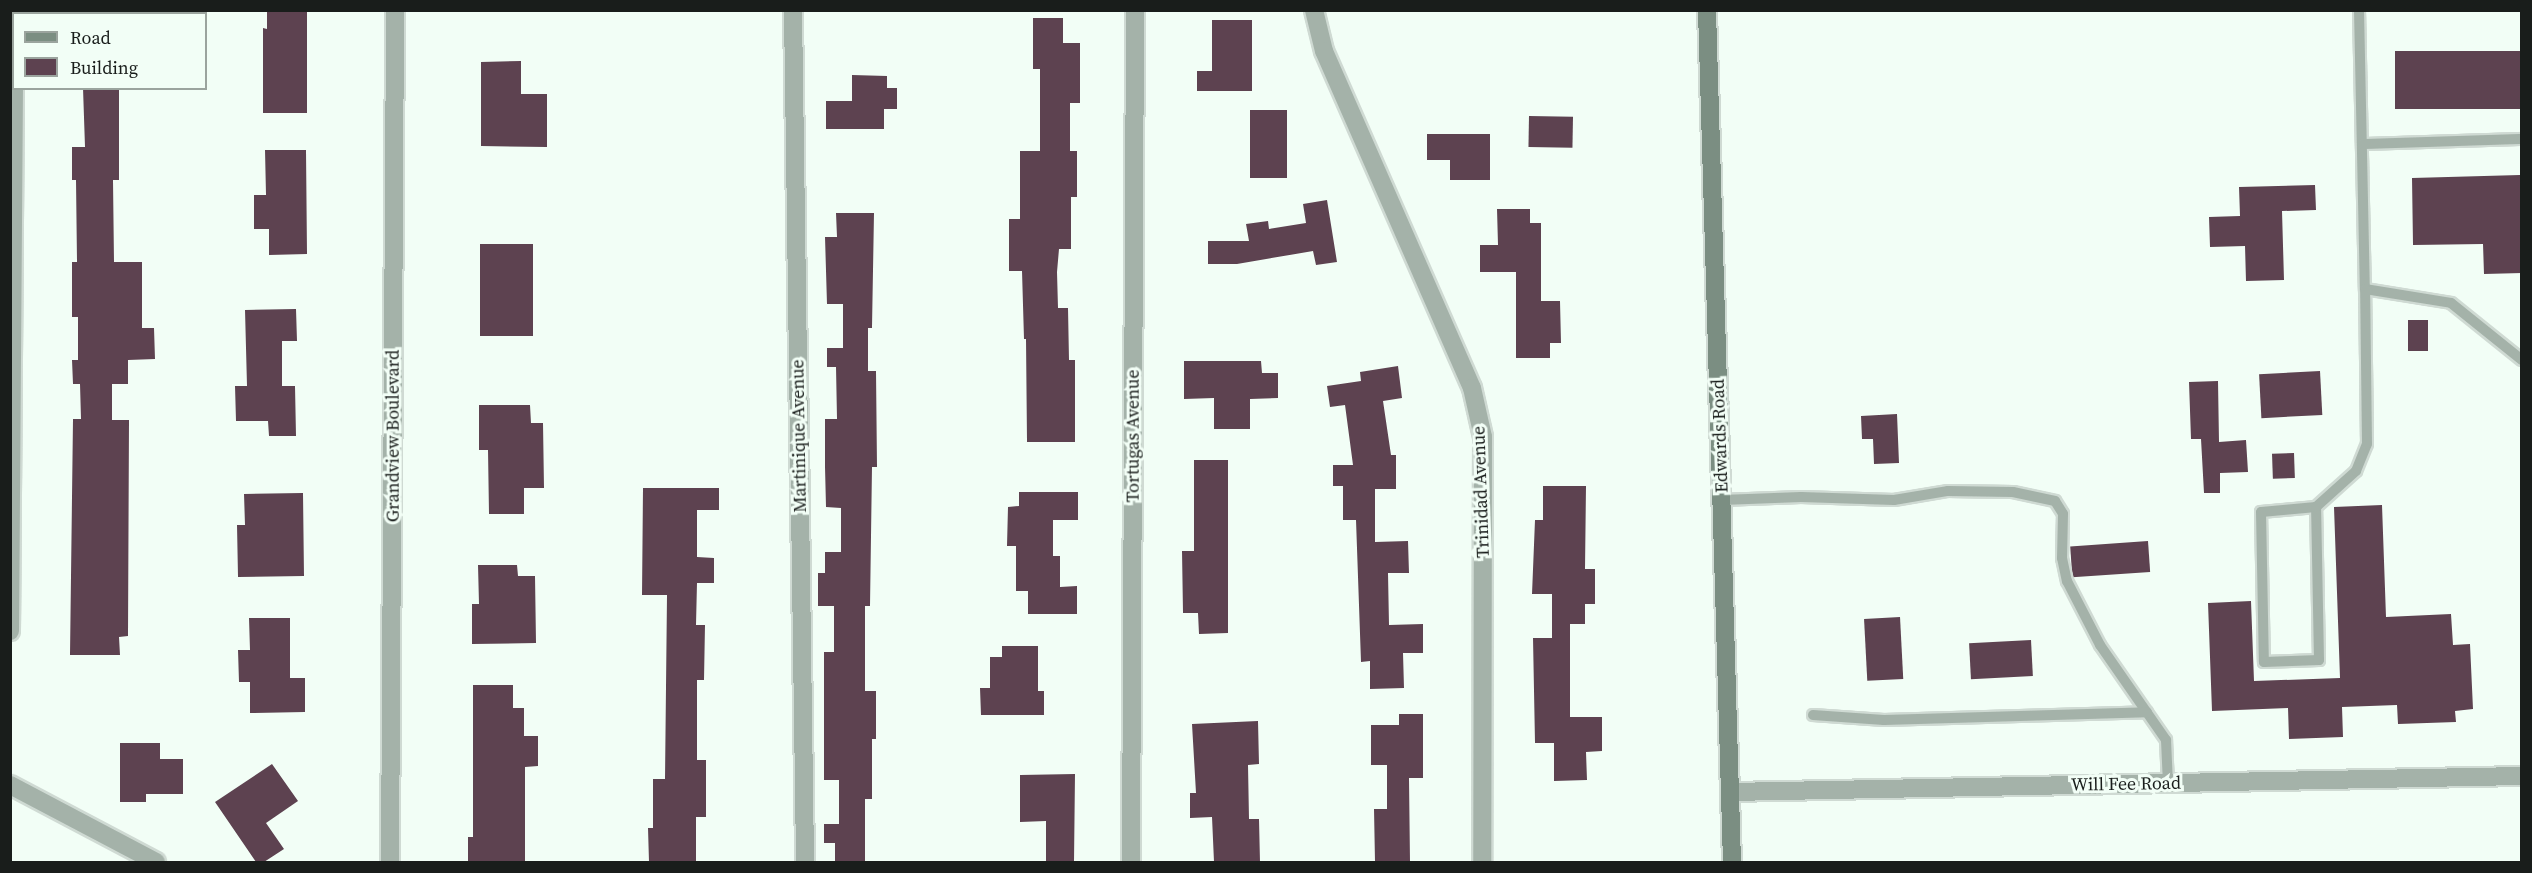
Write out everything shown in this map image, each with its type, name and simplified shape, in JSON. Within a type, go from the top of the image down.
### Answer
[{"type":"main road","name":"Edwards Road","points":[[1707,10],[1732,862]]},
{"type":"street","name":"Grandview Boulevard","points":[[390,862],[395,10]]},
{"type":"street","name":"Martinique Avenue","points":[[793,10],[805,862]]},
{"type":"street","name":"Tortugas Avenue","points":[[1131,862],[1135,10]]},
{"type":"street","name":"Trinidad Avenue","points":[[1314,10],[1324,51],[1472,388],[1483,437],[1482,862]]},
{"type":"street","points":[[10,631],[14,90]]},
{"type":"street","name":"Will Fee Road","points":[[1731,792],[2522,776]]},
{"type":"street","points":[[10,785],[125,855],[156,862]]},
{"type":"lane","points":[[2316,507],[2319,660],[2264,662],[2261,512],[2316,507],[2355,471],[2367,444],[2359,10]]},
{"type":"lane","points":[[2362,144],[2522,139]]},
{"type":"lane","points":[[2365,289],[2451,303],[2522,360]]},
{"type":"lane","points":[[1722,500],[1790,497],[1894,500],[1948,491],[2013,492],[2055,501],[2063,514],[2062,558],[2067,581],[2100,645],[2166,740],[2168,784]]},
{"type":"lane","points":[[1813,715],[1884,720],[2147,712]]},
{"type":"building","points":[[267,10],[307,10],[307,113],[263,113],[263,28],[267,29]]},
{"type":"building","points":[[1033,18],[1063,18],[1063,43],[1080,43],[1080,103],[1070,103],[1070,151],[1077,151],[1077,197],[1071,197],[1071,249],[1059,249],[1057,272],[1058,308],[1068,308],[1069,360],[1075,360],[1075,442],[1027,442],[1026,339],[1024,339],[1022,271],[1009,271],[1009,219],[1020,219],[1020,151],[1040,151],[1040,69],[1033,69]]},
{"type":"building","points":[[1212,20],[1252,20],[1252,91],[1197,91],[1197,71],[1212,71]]},
{"type":"building","points":[[2395,51],[2522,51],[2522,109],[2395,109]]},
{"type":"building","points":[[521,61],[521,94],[547,94],[547,147],[481,146],[481,62]]},
{"type":"building","points":[[852,75],[887,76],[887,88],[897,88],[897,109],[884,109],[884,129],[826,129],[826,101],[852,101]]},
{"type":"building","points":[[83,90],[119,90],[119,180],[113,180],[114,262],[142,262],[142,328],[154,328],[155,359],[128,360],[128,384],[112,384],[112,420],[129,420],[128,636],[119,637],[120,655],[70,655],[73,419],[81,419],[80,384],[73,384],[72,360],[78,360],[78,317],[72,317],[72,262],[77,262],[76,180],[72,180],[72,147],[85,147]]},
{"type":"building","points":[[1250,110],[1287,110],[1287,178],[1250,178]]},
{"type":"building","points":[[1529,116],[1573,117],[1572,148],[1528,147]]},
{"type":"building","points":[[1427,134],[1490,134],[1490,180],[1450,180],[1450,160],[1427,160]]},
{"type":"building","points":[[265,150],[306,150],[307,254],[269,255],[269,229],[254,229],[254,195],[266,195]]},
{"type":"building","points":[[2520,175],[2522,273],[2484,274],[2483,244],[2413,245],[2412,178]]},
{"type":"building","points":[[2315,185],[2316,210],[2282,211],[2284,280],[2246,281],[2245,246],[2210,247],[2209,217],[2240,216],[2239,187]]},
{"type":"building","points":[[1327,200],[1337,262],[1316,265],[1313,251],[1237,264],[1208,264],[1208,241],[1249,241],[1246,224],[1268,221],[1269,229],[1306,223],[1303,204]]},
{"type":"building","points":[[1497,209],[1530,209],[1530,223],[1541,223],[1541,301],[1560,301],[1561,343],[1550,343],[1550,358],[1516,358],[1516,272],[1480,272],[1480,245],[1498,245]]},
{"type":"building","points":[[836,213],[874,213],[872,328],[868,328],[868,371],[876,371],[877,467],[872,467],[870,606],[865,606],[865,691],[876,691],[876,739],[872,739],[872,799],[865,799],[865,862],[835,862],[835,843],[824,843],[824,824],[839,824],[839,780],[824,780],[824,652],[834,652],[834,606],[818,606],[818,573],[825,573],[825,552],[841,552],[841,508],[826,507],[825,467],[825,419],[837,419],[836,367],[827,367],[827,348],[843,348],[843,304],[827,304],[825,237],[837,237]]},
{"type":"building","points":[[480,244],[533,244],[533,336],[480,336]]},
{"type":"building","points":[[296,309],[297,341],[282,341],[282,386],[295,386],[296,436],[269,436],[268,421],[236,421],[235,386],[247,386],[245,310]]},
{"type":"building","points":[[2408,320],[2428,320],[2428,351],[2408,351]]},
{"type":"building","points":[[1184,361],[1261,361],[1262,373],[1278,373],[1278,398],[1250,399],[1250,429],[1214,429],[1214,398],[1184,399]]},
{"type":"building","points":[[1398,366],[1402,398],[1383,401],[1391,455],[1396,455],[1396,489],[1375,489],[1375,542],[1408,541],[1409,573],[1388,573],[1389,625],[1423,624],[1423,653],[1403,653],[1404,688],[1370,689],[1370,661],[1361,662],[1356,520],[1343,520],[1343,486],[1333,486],[1333,465],[1353,465],[1345,405],[1330,407],[1327,386],[1361,381],[1360,372]]},
{"type":"building","points":[[2320,371],[2322,415],[2261,418],[2259,374]]},
{"type":"building","points":[[2218,381],[2219,442],[2246,440],[2248,472],[2220,473],[2220,493],[2204,493],[2201,439],[2191,439],[2189,382]]},
{"type":"building","points":[[479,405],[530,405],[531,423],[543,423],[544,488],[524,488],[524,514],[489,514],[488,450],[479,450]]},
{"type":"building","points":[[1897,414],[1899,463],[1874,464],[1873,439],[1862,439],[1861,416]]},
{"type":"building","points":[[2294,453],[2295,478],[2273,479],[2272,454]]},
{"type":"building","points":[[1194,460],[1228,460],[1228,633],[1199,634],[1198,613],[1183,613],[1182,551],[1194,551]]},
{"type":"building","points":[[1543,486],[1586,486],[1585,569],[1595,569],[1595,604],[1585,604],[1585,624],[1570,624],[1570,717],[1602,717],[1602,751],[1586,752],[1587,780],[1554,781],[1554,743],[1535,743],[1533,638],[1552,638],[1552,594],[1532,594],[1535,520],[1543,520]]},
{"type":"building","points":[[643,488],[719,488],[719,510],[697,510],[697,557],[714,558],[714,583],[697,583],[696,625],[705,625],[704,680],[697,680],[697,760],[706,760],[706,817],[696,817],[696,862],[649,862],[648,828],[653,828],[653,779],[665,779],[667,595],[642,595]]},
{"type":"building","points":[[1019,492],[1078,492],[1078,520],[1053,520],[1053,556],[1060,556],[1060,587],[1077,586],[1077,614],[1028,614],[1028,591],[1016,591],[1016,546],[1007,546],[1008,507],[1019,506]]},
{"type":"building","points":[[303,493],[304,576],[238,577],[237,525],[245,525],[244,494]]},
{"type":"building","points":[[2382,505],[2386,617],[2451,614],[2453,645],[2470,644],[2473,709],[2455,711],[2456,722],[2398,724],[2397,705],[2342,707],[2343,737],[2289,739],[2288,708],[2212,711],[2208,603],[2251,601],[2254,681],[2340,678],[2334,507]]},
{"type":"building","points":[[2148,541],[2150,572],[2072,577],[2070,546]]},
{"type":"building","points":[[478,565],[517,565],[518,576],[535,576],[536,643],[472,644],[472,604],[479,604]]},
{"type":"building","points":[[1900,617],[1903,679],[1867,681],[1864,619]]},
{"type":"building","points":[[249,618],[290,618],[290,678],[305,678],[305,712],[250,713],[250,682],[239,682],[238,650],[250,650]]},
{"type":"building","points":[[2031,640],[2033,676],[1971,679],[1969,643]]},
{"type":"building","points":[[1002,646],[1038,646],[1038,691],[1044,691],[1044,715],[981,715],[980,688],[990,688],[990,657],[1002,657]]},
{"type":"building","points":[[473,685],[513,685],[513,708],[524,708],[524,736],[538,736],[538,766],[525,767],[525,862],[468,862],[468,837],[473,837]]},
{"type":"building","points":[[1399,714],[1423,714],[1423,778],[1409,778],[1410,862],[1375,862],[1374,809],[1387,809],[1387,765],[1371,765],[1371,725],[1399,725]]},
{"type":"building","points":[[1258,721],[1259,764],[1248,765],[1249,819],[1259,819],[1260,862],[1214,862],[1212,817],[1190,818],[1190,793],[1196,793],[1192,724]]},
{"type":"building","points":[[120,743],[160,743],[160,759],[183,759],[183,794],[146,794],[146,802],[120,802]]},
{"type":"building","points":[[272,764],[298,801],[266,823],[284,849],[264,862],[256,862],[215,802]]},
{"type":"building","points":[[1075,774],[1074,862],[1046,862],[1046,821],[1020,822],[1020,775]]}]
